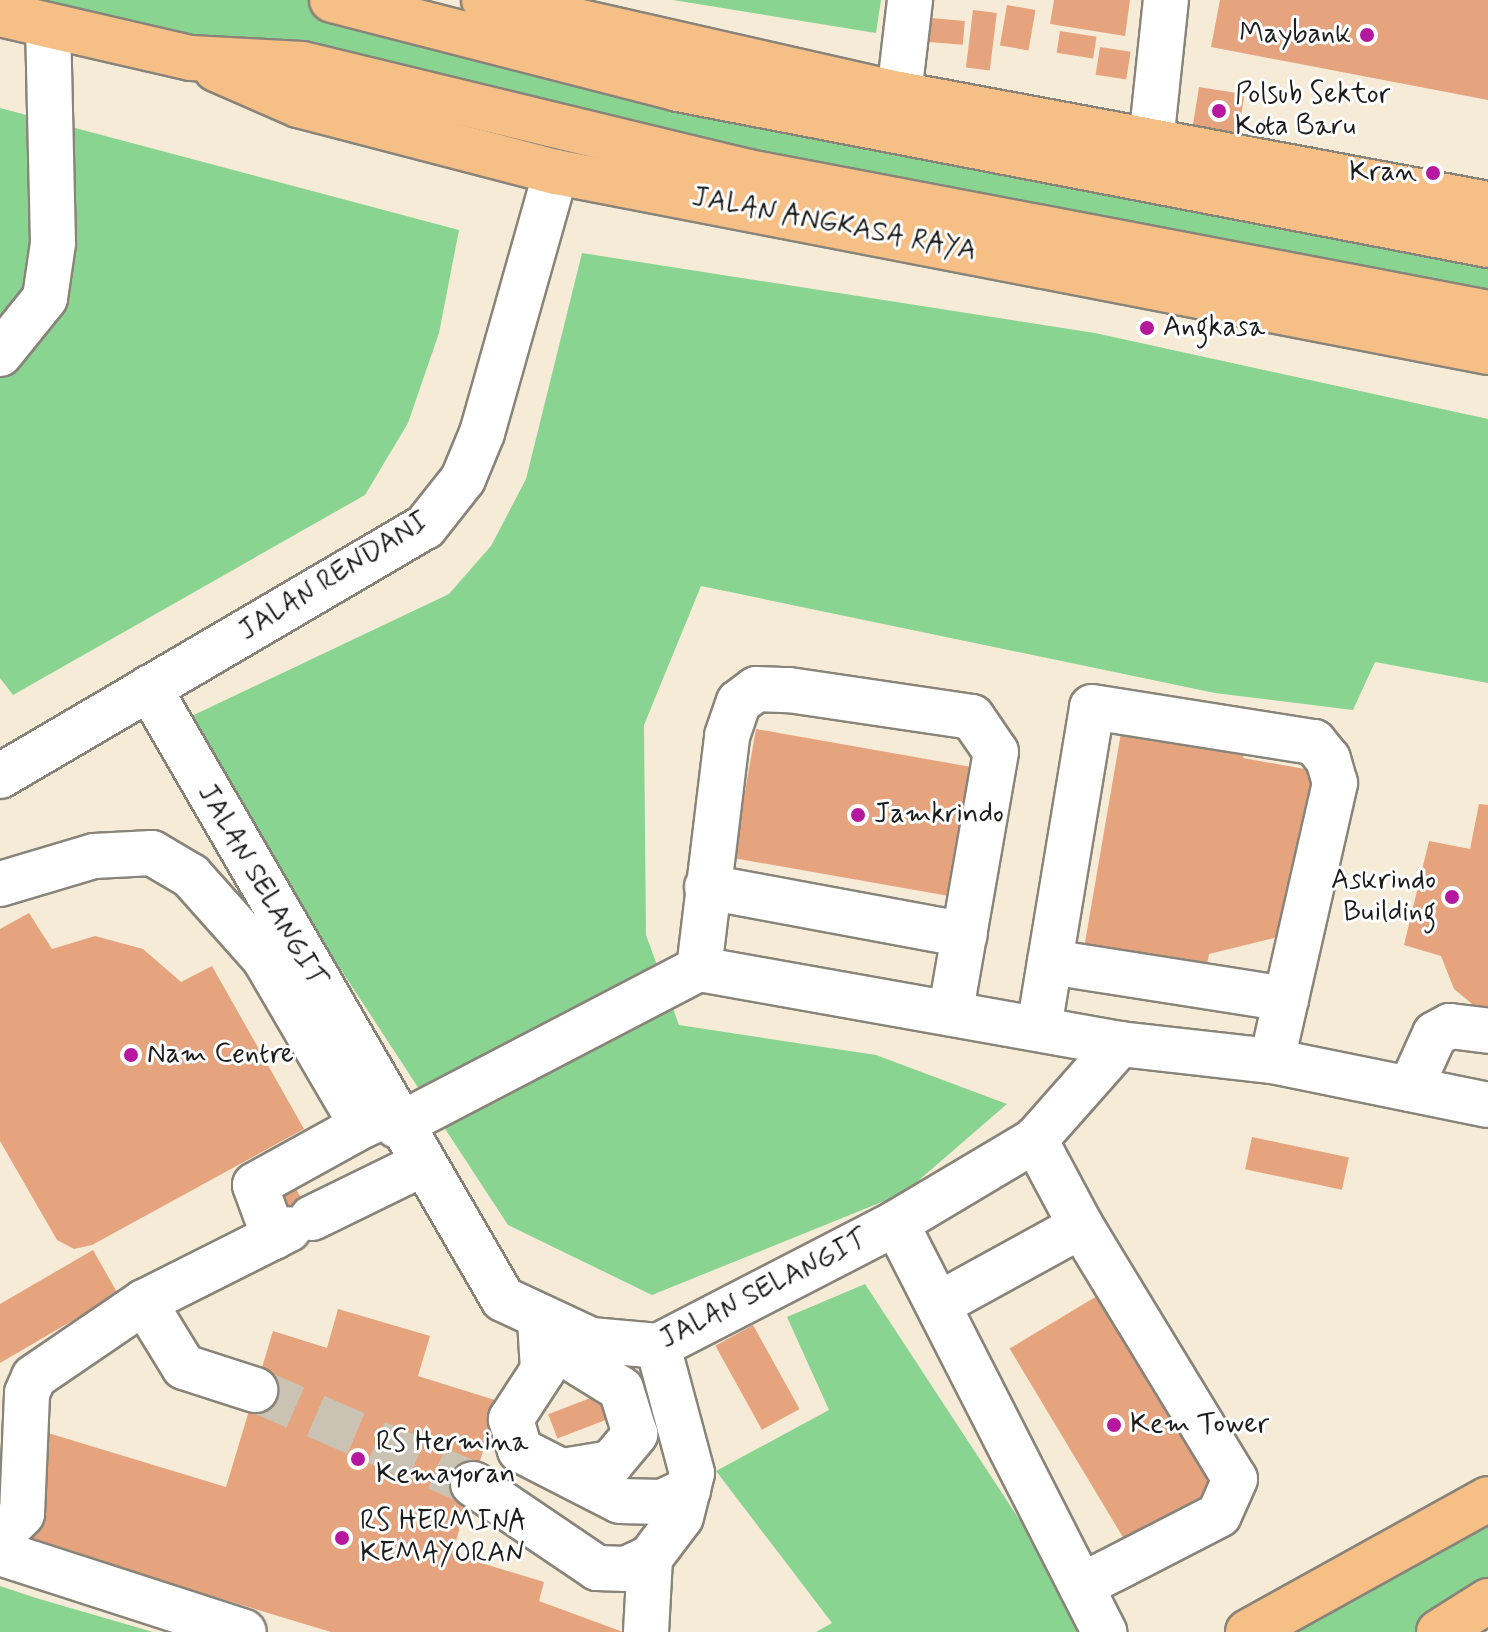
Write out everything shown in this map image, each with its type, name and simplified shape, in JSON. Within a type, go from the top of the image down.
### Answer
[{"type":"main road","points":[[332,0],[678,89],[1484,230]]},
{"type":"main road","points":[[484,0],[899,94],[1441,195],[1484,230]]},
{"type":"main road","name":"JALAN ANGKASA RAYA","points":[[0,14],[191,58],[302,64],[749,172],[1488,313]]},
{"type":"main road","name":"JALAN ANGKASA RAYA","points":[[191,58],[298,105],[556,172],[1476,342]]},
{"type":"main road","points":[[1248,1632],[1488,1499]]},
{"type":"main road","points":[[1439,1632],[1488,1601]]},
{"type":"street","points":[[899,94],[910,0]]},
{"type":"street","points":[[1151,142],[1166,0]]},
{"type":"street","points":[[0,354],[45,298],[53,243],[48,26]]},
{"type":"street","name":"JALAN RENDANI","points":[[0,776],[425,527],[463,479],[556,172]]},
{"type":"street","name":"JALAN SELANGIT","points":[[149,688],[383,1121],[422,1164],[503,1299],[591,1340],[658,1346],[896,1223],[1035,1140],[1120,1044]]},
{"type":"street","points":[[699,969],[727,736],[739,702],[756,689],[972,717],[996,752],[951,1010]]},
{"type":"street","points":[[1039,1028],[1092,707],[1314,742],[1328,759],[1335,783],[1272,1061]]},
{"type":"street","points":[[0,884],[94,856],[152,853],[191,876],[264,958],[383,1121]]},
{"type":"street","points":[[707,887],[965,935]]},
{"type":"street","points":[[1050,962],[1286,999]]},
{"type":"street","points":[[292,1228],[255,1185],[699,969],[951,1010],[1120,1044],[1272,1061],[1488,1105]]},
{"type":"street","points":[[1410,1089],[1435,1034],[1450,1026],[1488,1031]]},
{"type":"street","points":[[1035,1140],[1081,1226],[1235,1479],[1219,1515],[1081,1586]]},
{"type":"street","points":[[0,1536],[22,1514],[27,1393],[34,1377],[144,1302],[422,1164]]},
{"type":"street","points":[[896,1223],[1104,1632]]},
{"type":"street","points":[[939,1304],[1081,1226]]},
{"type":"street","points":[[144,1302],[184,1367],[255,1390]]},
{"type":"street","points":[[552,1324],[569,1357],[621,1389],[635,1434],[611,1463],[563,1471]]},
{"type":"street","points":[[552,1324],[543,1370],[511,1419],[520,1450],[620,1501],[662,1502],[688,1490]]},
{"type":"street","points":[[473,1484],[597,1568],[626,1569],[650,1558],[681,1517],[692,1473],[658,1346]]},
{"type":"street","points":[[0,1553],[244,1632]]},
{"type":"street","points":[[646,1632],[650,1558]]},
{"type":"green space","points":[[0,0],[329,0],[1488,245],[1488,313]]},
{"type":"green space","points":[[673,0],[881,0],[876,33]]},
{"type":"green space","points":[[0,108],[459,230],[439,333],[408,423],[365,495],[13,695],[0,678]]},
{"type":"green space","points":[[582,253],[1095,333],[1488,419],[1488,683],[1375,662],[1353,710],[1215,693],[701,586],[644,725],[646,935],[679,1025],[876,1055],[1007,1104],[904,1193],[652,1295],[508,1225],[179,722],[449,594],[491,546],[526,479]]},
{"type":"green space","points":[[865,1284],[1093,1632],[816,1632],[832,1623],[716,1471],[829,1410],[787,1317]]},
{"type":"green space","points":[[1488,1499],[1488,1608],[1453,1632],[1248,1632]]},
{"type":"green space","points":[[0,1586],[36,1598],[153,1632],[0,1632]]},
{"type":"building","points":[[1054,0],[1130,0],[1125,36],[1050,24]]},
{"type":"building","points":[[1220,0],[1488,0],[1488,100],[1211,47]]},
{"type":"building","points":[[1007,5],[1036,10],[1028,50],[1000,45]]},
{"type":"building","points":[[973,10],[997,13],[990,70],[966,68]]},
{"type":"building","points":[[931,18],[965,21],[963,45],[929,42]]},
{"type":"building","points":[[1060,31],[1097,37],[1093,59],[1057,53]]},
{"type":"building","points":[[1100,47],[1131,52],[1126,80],[1096,75]]},
{"type":"building","name":"Polsub Sektor Kota Baru","points":[[1199,87],[1244,94],[1238,134],[1193,127]]},
{"type":"building","points":[[1122,727],[1244,749],[1243,758],[1305,769],[1320,794],[1292,916],[1274,938],[1209,954],[1204,982],[1082,960]]},
{"type":"building","name":"Jamkrindo","points":[[756,729],[984,769],[962,898],[733,858]]},
{"type":"building","name":"Askrindo Building","points":[[1479,804],[1488,805],[1488,1017],[1454,989],[1441,956],[1404,945],[1429,841],[1470,849]]},
{"type":"building","name":"Nam Centre","points":[[29,913],[52,949],[95,936],[143,949],[181,982],[212,966],[304,1129],[92,1245],[74,1249],[57,1240],[0,1141],[0,929]]},
{"type":"building","points":[[1252,1137],[1349,1158],[1342,1190],[1245,1169]]},
{"type":"building","points":[[293,1183],[316,1226],[269,1198]]},
{"type":"building","points":[[93,1250],[118,1294],[0,1363],[0,1304]]},
{"type":"building","name":"Kem Tower","points":[[1097,1296],[1221,1502],[1133,1554],[1010,1349]]},
{"type":"building","name":"RS Hermina Kemayoran","points":[[338,1309],[430,1336],[418,1376],[498,1401],[452,1554],[544,1582],[539,1601],[623,1632],[331,1632],[17,1537],[48,1433],[226,1487],[273,1331],[327,1348]]},
{"type":"building","points":[[753,1325],[800,1409],[762,1430],[715,1346]]},
{"type":"building","points":[[606,1392],[615,1416],[557,1438],[548,1414]]},
{"type":"tunnel","points":[[255,1390],[473,1484]]},
{"type":"place","name":"Maybank","points":[[1367,35]]},
{"type":"place","name":"Polsub Sektor Kota Baru","points":[[1219,111]]},
{"type":"place","name":"Kran","points":[[1433,173]]},
{"type":"place","name":"Angkasa","points":[[1147,328]]},
{"type":"place","name":"Jamkrindo","points":[[858,815]]},
{"type":"place","name":"Askrindo Building","points":[[1452,897]]},
{"type":"place","name":"Nam Centre","points":[[131,1055]]},
{"type":"place","name":"Kem Tower","points":[[1114,1425]]},
{"type":"place","name":"RS Hermina Kemayoran","points":[[358,1459]]},
{"type":"place","name":"RS HERMINA KEMAYORAN","points":[[342,1538]]}]
